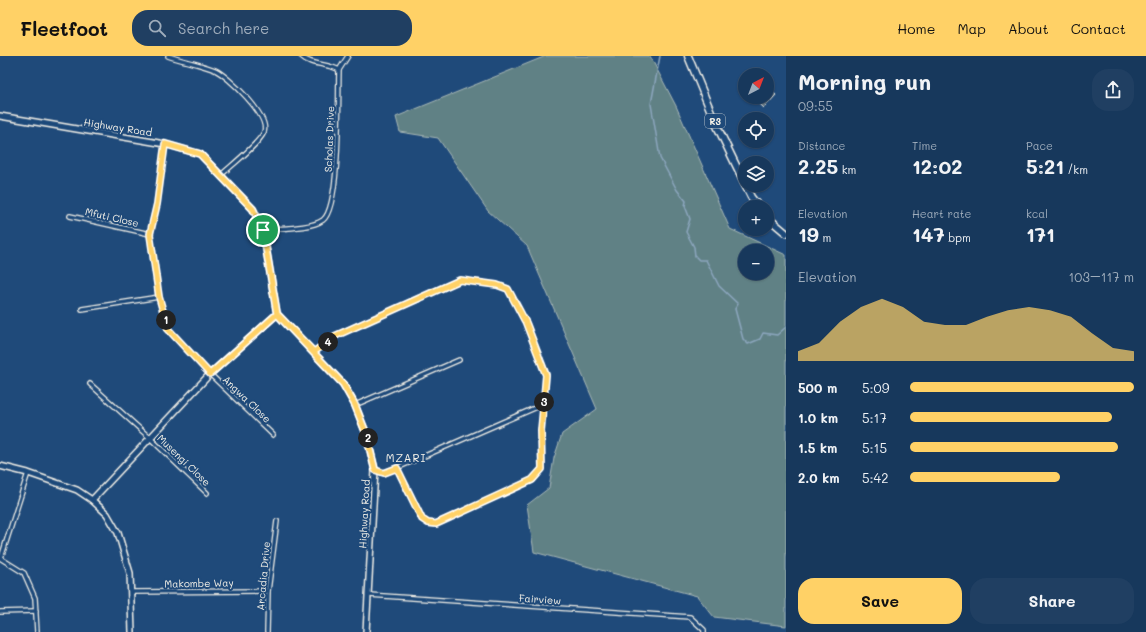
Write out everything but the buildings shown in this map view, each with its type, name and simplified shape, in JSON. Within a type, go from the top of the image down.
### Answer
[{"type":"highway","name":"R3","points":[[688,56],[716,124],[738,170]]},
{"type":"highway","points":[[774,223],[786,233]]},
{"type":"street","points":[[168,56],[216,70],[229,80],[258,110],[265,126],[264,132],[254,144],[221,175]]},
{"type":"street","points":[[301,56],[315,63],[332,66],[339,70],[348,56]]},
{"type":"street","name":"Scholas Drive","points":[[263,230],[314,225],[324,219],[330,209],[336,180],[339,70]]},
{"type":"street","name":"Highway Road","points":[[0,116],[165,144],[200,154],[253,209],[263,230],[277,314],[343,384],[355,405],[366,433],[375,470],[366,632]]},
{"type":"street","points":[[150,234],[157,204],[165,144]]},
{"type":"street","name":"Mfuti Close","points":[[70,216],[150,234]]},
{"type":"street","name":"Angwa Close","points":[[150,234],[159,297],[168,329],[210,374],[273,435]]},
{"type":"street","points":[[314,352],[335,336],[460,280],[497,285],[508,289],[526,323],[546,375],[541,431],[542,469],[532,480],[436,524],[428,523],[422,519],[397,468]]},
{"type":"street","points":[[82,309],[159,297]]},
{"type":"street","points":[[92,500],[210,374],[277,314]]},
{"type":"street","points":[[355,405],[459,360]]},
{"type":"street","name":"Musengi Close","points":[[90,384],[150,438],[207,493]]},
{"type":"street","points":[[375,470],[384,473],[397,468],[544,404]]},
{"type":"street","points":[[0,466],[28,473],[77,490],[92,500],[107,514],[118,533],[130,573],[132,632]]},
{"type":"street","points":[[28,473],[1,558],[24,573],[35,598],[37,632]]},
{"type":"street","name":"Arcadia Drive","points":[[267,632],[268,590],[276,521]]},
{"type":"street","name":"Makombe Way","points":[[131,592],[268,590]]},
{"type":"street","name":"Fairview","points":[[369,595],[690,617],[704,630],[704,632]]},
{"type":"street","points":[[0,612],[36,611]]},
{"type":"green space","points":[[546,56],[650,56],[676,106],[730,229],[738,233],[738,236],[745,236],[762,244],[738,244],[738,280],[774,280],[774,249],[786,255],[786,626],[714,617],[697,596],[534,552],[527,505],[549,488],[554,458],[562,434],[597,409],[527,246],[488,211],[438,138],[400,132],[396,117]]},
{"type":"waterway","points":[[660,56],[651,104],[660,158],[677,190],[686,201],[685,206],[690,219],[686,232],[694,247],[695,256],[699,260],[706,260],[719,286],[738,304],[735,309],[743,339],[748,344],[760,339],[763,333],[777,335],[786,327]]},
{"type":"district","name":"MZARI","points":[[406,457]]},
{"type":"route","points":[[263,230],[253,209],[200,154],[165,144],[157,204],[150,234],[159,297],[168,329],[210,374],[277,314],[343,384],[355,405],[366,433],[375,470],[384,473],[397,468],[422,519],[428,523],[436,524],[532,480],[542,469],[541,431],[546,375],[526,323],[508,289],[497,285],[460,280],[335,336],[314,352],[277,314],[263,230]]}]
